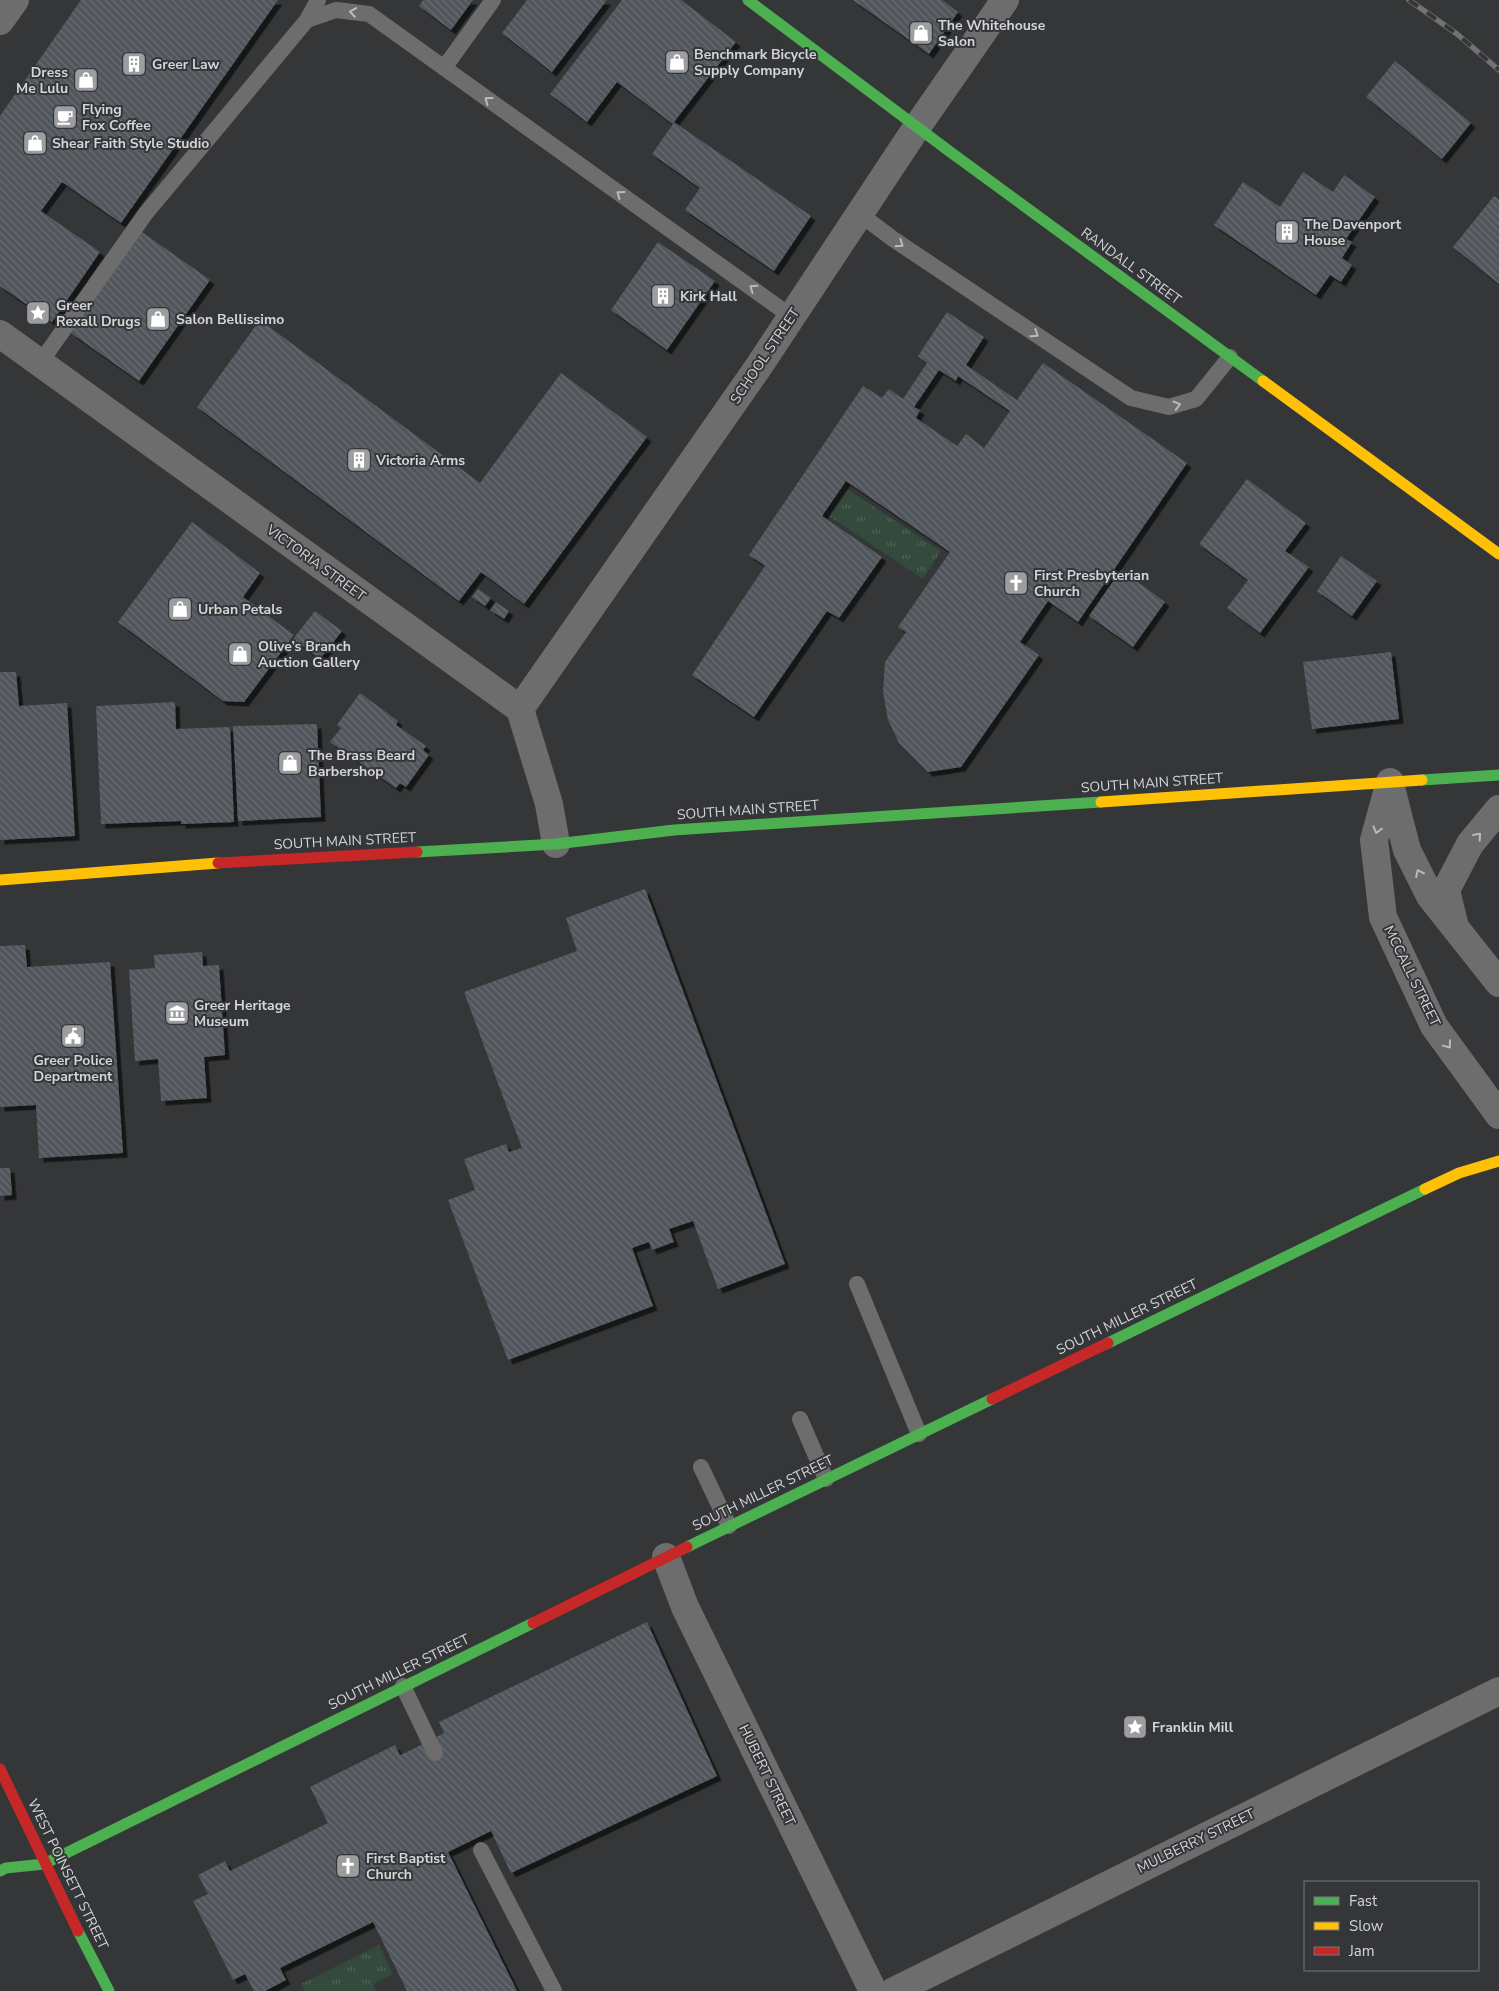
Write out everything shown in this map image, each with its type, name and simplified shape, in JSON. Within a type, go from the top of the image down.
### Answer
[{"type":"street","points":[[0,21],[15,0]]},
{"type":"street","name":"RANDALL STREET","points":[[748,0],[917,127],[1499,554]]},
{"type":"street","name":"SCHOOL STREET","points":[[520,710],[861,215],[917,127],[1004,0]]},
{"type":"street","name":"VICTORIA STREET","points":[[0,334],[520,710]]},
{"type":"street","points":[[520,710],[549,804],[556,844]]},
{"type":"street","name":"SOUTH MAIN STREET","points":[[0,880],[216,864],[556,844],[674,830],[1499,774]]},
{"type":"street","points":[[1390,782],[1407,850],[1430,896],[1499,983]]},
{"type":"street","name":"MCCALL STREET","points":[[1390,782],[1374,840],[1383,917],[1434,1026],[1499,1115]]},
{"type":"street","points":[[1455,927],[1446,890],[1470,844],[1499,809]]},
{"type":"street","name":"SOUTH MILLER STREET","points":[[44,1864],[729,1526],[1459,1173],[1499,1161]]},
{"type":"street","name":"HUBERT STREET","points":[[666,1557],[685,1607],[873,1991]]},
{"type":"street","name":"MULBERRY STREET","points":[[894,1991],[1499,1690]]},
{"type":"street","name":"WEST POINSETT STREET","points":[[0,1769],[44,1864],[109,1991]]},
{"type":"street","points":[[0,1871],[6,1868],[44,1864]]},
{"type":"lane","points":[[40,363],[146,213],[307,20],[318,0]]},
{"type":"lane","points":[[444,68],[493,0]]},
{"type":"lane","points":[[307,20],[336,10],[369,14],[792,316]]},
{"type":"lane","points":[[861,215],[893,240],[1131,398],[1169,408],[1196,399],[1230,357]]},
{"type":"lane","points":[[857,1284],[919,1434]]},
{"type":"lane","points":[[800,1419],[826,1479]]},
{"type":"lane","points":[[700,1467],[729,1526]]},
{"type":"lane","points":[[404,1686],[434,1753]]},
{"type":"lane","points":[[481,1850],[554,1991]]},
{"type":"green space","points":[[847,489],[941,551],[923,579],[829,516]]},
{"type":"green space","points":[[379,1945],[393,1974],[373,1984],[376,1991],[304,1991],[301,1984]]},
{"type":"building","points":[[81,0],[278,0],[121,223],[62,182],[41,211],[100,252],[52,322],[0,286],[0,116]]},
{"type":"building","points":[[423,0],[473,0],[451,30],[419,6]]},
{"type":"building","points":[[527,0],[607,0],[552,72],[502,33]]},
{"type":"building","points":[[622,0],[681,0],[736,42],[674,122],[811,216],[774,271],[685,210],[700,188],[652,154],[673,124],[617,82],[587,122],[550,94]]},
{"type":"building","name":"The Whitehouse Salon","points":[[853,0],[942,0],[958,12],[929,54]]},
{"type":"building","points":[[1395,61],[1471,123],[1442,159],[1366,97]]},
{"type":"building","name":"The Davenport House","points":[[1303,172],[1333,192],[1344,175],[1375,197],[1346,239],[1352,242],[1342,258],[1352,265],[1341,282],[1330,275],[1316,295],[1214,225],[1243,182],[1280,207]]},
{"type":"building","points":[[1494,196],[1499,200],[1499,284],[1453,247]]},
{"type":"building","points":[[142,232],[210,280],[139,381],[71,333]]},
{"type":"building","name":"Kirk Hall","points":[[658,242],[715,281],[667,350],[611,310]]},
{"type":"building","name":"First Presbyterian Church","points":[[947,312],[984,337],[966,365],[1017,400],[1043,363],[1187,463],[1078,622],[1048,601],[1020,642],[1039,655],[961,767],[928,772],[899,743],[888,720],[883,692],[885,662],[906,632],[898,627],[950,552],[846,481],[822,516],[882,557],[839,618],[827,611],[754,717],[692,675],[765,566],[749,555],[863,386],[882,398],[889,389],[903,399],[927,363],[918,356]],"holes":[[[939,370],[956,381],[958,376],[1010,411],[984,448],[966,434],[957,446],[916,418],[920,410],[914,407]]]},
{"type":"building","name":"Victoria Arms","points":[[260,320],[480,483],[561,373],[647,437],[524,604],[481,572],[459,601],[197,407]]},
{"type":"building","points":[[1247,479],[1306,523],[1285,551],[1309,567],[1260,633],[1227,608],[1248,580],[1199,544]]},
{"type":"building","name":"Urban Petals","points":[[192,522],[260,573],[243,597],[294,635],[244,702],[223,701],[118,622]]},
{"type":"building","points":[[1341,556],[1377,581],[1352,616],[1317,591]]},
{"type":"building","points":[[1121,570],[1165,602],[1133,647],[1089,616]]},
{"type":"building","points":[[478,589],[491,598],[485,606],[472,597]]},
{"type":"building","points":[[496,602],[509,611],[504,619],[490,610]]},
{"type":"building","points":[[315,611],[342,631],[320,659],[293,639]]},
{"type":"building","points":[[1391,652],[1399,719],[1312,729],[1303,662]]},
{"type":"building","points":[[0,672],[16,672],[19,706],[67,703],[75,836],[0,840]]},
{"type":"building","points":[[360,693],[398,721],[396,725],[426,746],[423,750],[429,755],[406,787],[400,783],[396,788],[330,742],[341,728],[337,725]]},
{"type":"building","points":[[175,702],[176,729],[230,727],[234,822],[181,824],[181,821],[101,824],[96,706]]},
{"type":"building","points":[[317,724],[321,817],[238,821],[233,726]]},
{"type":"building","points":[[645,889],[785,1264],[718,1289],[693,1221],[669,1229],[674,1242],[652,1250],[649,1242],[632,1248],[653,1306],[508,1360],[448,1200],[475,1190],[464,1159],[506,1144],[509,1152],[522,1148],[464,992],[577,951],[566,918]]},
{"type":"building","name":"Greer Police Department","points":[[25,945],[27,967],[110,962],[123,1153],[39,1158],[36,1105],[0,1107],[0,946]]},
{"type":"building","name":"Greer Heritage Museum","points":[[202,952],[203,966],[219,965],[225,1055],[204,1057],[207,1098],[161,1101],[158,1059],[135,1061],[129,970],[155,968],[154,955]]},
{"type":"building","points":[[0,1168],[10,1168],[12,1195],[0,1196]]},
{"type":"building","points":[[647,1622],[717,1776],[511,1873],[491,1831],[448,1852],[517,1991],[407,1991],[373,1922],[280,1968],[286,1980],[265,1991],[254,1991],[245,1974],[233,1980],[193,1901],[208,1894],[198,1875],[225,1861],[230,1871],[328,1823],[310,1787],[395,1745],[400,1755],[405,1753],[444,1733],[439,1722]]},
{"type":"railway","points":[[1409,0],[1457,34],[1499,70]]},
{"type":"traffic: fast","points":[[748,0],[949,151],[1263,381]]},
{"type":"traffic: fast","points":[[1422,780],[1499,775]]},
{"type":"traffic: fast","points":[[417,852],[556,844],[674,830],[1101,802]]},
{"type":"traffic: fast","points":[[1108,1343],[1425,1189]]},
{"type":"traffic: fast","points":[[687,1547],[992,1399]]},
{"type":"traffic: fast","points":[[0,1871],[6,1868],[44,1864],[533,1623]]},
{"type":"traffic: fast","points":[[78,1931],[109,1991]]},
{"type":"traffic: slow","points":[[1263,381],[1499,554]]},
{"type":"traffic: slow","points":[[1101,802],[1422,780]]},
{"type":"traffic: slow","points":[[0,880],[218,863]]},
{"type":"traffic: slow","points":[[1425,1189],[1459,1173],[1499,1161]]},
{"type":"traffic: jam","points":[[218,863],[417,852]]},
{"type":"traffic: jam","points":[[992,1399],[1108,1343]]},
{"type":"traffic: jam","points":[[533,1623],[687,1547]]},
{"type":"traffic: jam","points":[[0,1769],[78,1931]]},
{"type":"place","name":"The Whitehouse Salon","points":[[921,33]]},
{"type":"place","name":"Benchmark Bicycle Supply Company","points":[[677,62]]},
{"type":"place","name":"Greer Law","points":[[134,64]]},
{"type":"place","name":"Dress Me Lulu","points":[[86,80]]},
{"type":"place","name":"Flying Fox Coffee","points":[[65,117]]},
{"type":"place","name":"Shear Faith Style Studio","points":[[35,143]]},
{"type":"place","name":"The Davenport House","points":[[1287,232]]},
{"type":"place","name":"Kirk Hall","points":[[663,296]]},
{"type":"place","name":"Greer Rexall Drugs","points":[[38,313]]},
{"type":"place","name":"Salon Bellissimo","points":[[158,319]]},
{"type":"place","name":"Victoria Arms","points":[[359,460]]},
{"type":"place","name":"First Presbyterian Church","points":[[1016,583]]},
{"type":"place","name":"Urban Petals","points":[[180,609]]},
{"type":"place","name":"Olive’s Branch Auction Gallery","points":[[240,654]]},
{"type":"place","name":"The Brass Beard Barbershop","points":[[290,763]]},
{"type":"place","name":"Greer Heritage Museum","points":[[177,1013]]},
{"type":"place","name":"Greer Police Department","points":[[73,1036]]},
{"type":"place","name":"Franklin Mill","points":[[1135,1727]]},
{"type":"place","name":"First Baptist Church","points":[[348,1866]]}]
